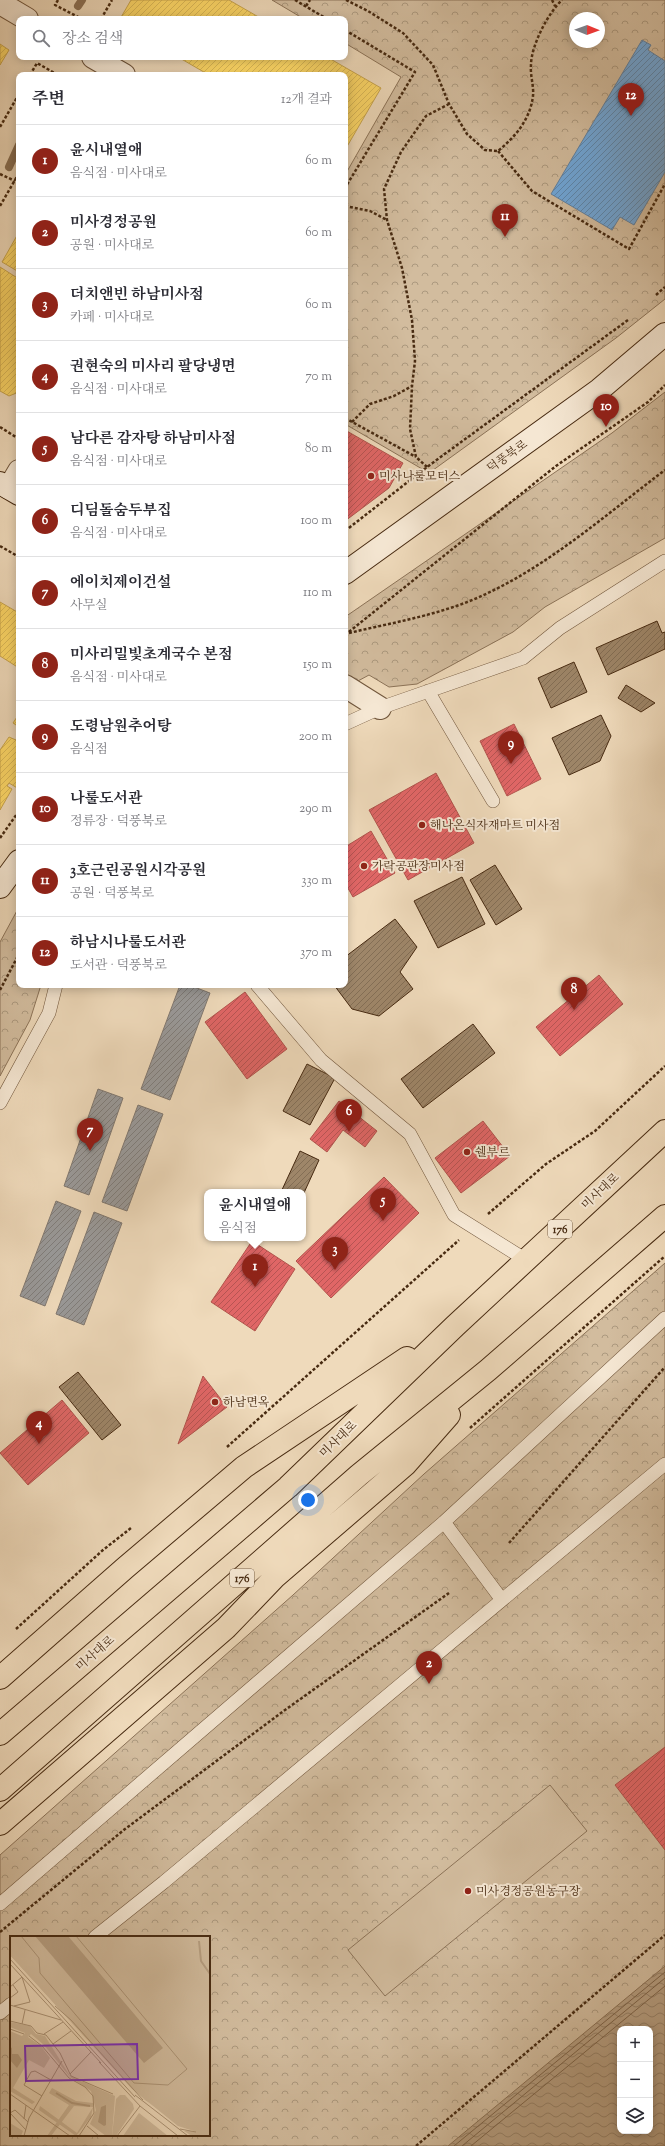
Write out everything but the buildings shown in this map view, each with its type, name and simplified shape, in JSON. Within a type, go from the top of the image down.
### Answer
[{"type":"main road","name":"미사대로","points":[[0,1734],[288,1487],[454,1326],[665,1131]]},
{"type":"main road","name":"176","points":[[0,1790],[359,1475],[488,1370],[665,1216]]},
{"type":"main road","points":[[0,1678],[125,1568],[244,1467],[454,1326]]},
{"type":"main road","points":[[0,1824],[226,1628],[275,1577],[406,1465],[488,1370]]},
{"type":"street","points":[[0,3],[22,16]]},
{"type":"street","points":[[98,60],[119,72]]},
{"type":"street","name":"덕풍북로","points":[[348,571],[598,390],[665,334]]},
{"type":"street","points":[[348,688],[380,708]]},
{"type":"street","points":[[0,887],[16,865]]},
{"type":"lane","points":[[348,723],[380,708],[524,658],[560,628],[665,561]]},
{"type":"lane","points":[[428,691],[492,801]]},
{"type":"lane","points":[[0,1103],[49,1013],[55,988]]},
{"type":"lane","points":[[260,988],[321,1060],[410,1134],[454,1215],[526,1260]]},
{"type":"lane","points":[[0,1904],[444,1522],[665,1318]]},
{"type":"lane","points":[[96,1936],[164,1882],[665,1464]]},
{"type":"lane","points":[[444,1522],[502,1600]]},
{"type":"lane","points":[[0,2012],[10,2005]]},
{"type":"path","points":[[58,0],[55,5],[76,16]]},
{"type":"path","points":[[103,16],[112,0]]},
{"type":"path","points":[[295,0],[322,16]]},
{"type":"path","points":[[306,6],[310,0]]},
{"type":"path","points":[[346,0],[368,11],[403,33],[433,65],[449,104],[467,134],[485,150],[498,151],[515,137],[527,117],[533,96],[530,64],[537,39],[555,6],[562,0]]},
{"type":"path","points":[[552,0],[555,6]]},
{"type":"path","points":[[348,32],[414,72],[348,183]]},
{"type":"path","points":[[32,72],[37,63],[53,72]]},
{"type":"path","points":[[0,127],[16,99]]},
{"type":"path","points":[[416,457],[410,429],[415,361],[412,320],[402,268],[387,220],[384,189],[401,152],[426,116],[449,104]]},
{"type":"path","points":[[498,151],[532,191],[629,249],[665,184]]},
{"type":"path","points":[[0,174],[15,180],[0,206]]},
{"type":"path","points":[[348,207],[370,211],[387,220]]},
{"type":"path","points":[[656,295],[665,287]]},
{"type":"path","points":[[348,529],[427,467],[628,320]]},
{"type":"path","points":[[348,633],[556,466],[648,402],[665,385]]},
{"type":"path","points":[[352,422],[370,404],[394,396],[412,386]]},
{"type":"path","points":[[348,420],[416,457],[427,467]]},
{"type":"path","points":[[0,426],[16,437]]},
{"type":"path","points":[[348,634],[445,609],[488,593],[552,556],[665,470]]},
{"type":"path","points":[[0,546],[16,555]]},
{"type":"path","points":[[0,838],[16,815]]},
{"type":"path","points":[[0,990],[16,960]]},
{"type":"path","points":[[224,1450],[473,1227],[546,1164],[595,1131],[665,1066]]},
{"type":"path","points":[[509,1542],[665,1366]]},
{"type":"path","points":[[12,1633],[103,1550],[133,1527]]},
{"type":"path","points":[[0,1932],[125,1829],[284,1710],[450,1593]]},
{"type":"path","points":[[416,2146],[665,1935]]},
{"type":"green space","points":[[272,0],[665,0],[665,299],[616,338],[429,473],[348,426],[348,170],[401,77],[348,45],[348,16],[299,16]]},
{"type":"green space","points":[[665,392],[665,538],[545,607],[513,632],[417,684],[389,687],[369,675],[348,686],[348,615],[612,433]]},
{"type":"green space","points":[[16,913],[16,988],[40,988],[30,1020],[0,1076],[0,942]]},
{"type":"green space","points":[[665,1263],[665,2146],[0,2146],[0,1855],[293,1595],[424,1474]]},
{"type":"green space","name":"미사경정공원농구장","points":[[550,1785],[587,1831],[385,1996],[348,1950]]},
{"type":"water","points":[[665,1966],[665,2146],[448,2146]]},
{"type":"waterway","points":[[78,6],[82,0]]},
{"type":"waterway","points":[[9,167],[16,152]]},
{"type":"place","name":"하남시나룰도서관","points":[[631,116]]},
{"type":"place","name":"3호근린공원시각공원","points":[[505,237]]},
{"type":"place","name":"나룰도서관","points":[[606,427]]},
{"type":"place","name":"미사나룰모터스","points":[[371,476]]},
{"type":"place","name":"도령남원추어탕","points":[[511,764]]},
{"type":"place","name":"해나온식자재마트 미사점","points":[[422,825]]},
{"type":"place","name":"가락공판장미사점","points":[[364,866]]},
{"type":"place","name":"미사리밀빛초계국수 본점","points":[[574,1010]]},
{"type":"place","name":"디딤돌숨두부집","points":[[349,1132]]},
{"type":"place","name":"에이치제이건설","points":[[90,1151]]},
{"type":"place","name":"쉘부르","points":[[467,1152]]},
{"type":"place","name":"남다른 감자탕 하남미사점","points":[[383,1221]]},
{"type":"place","name":"더치앤빈 하남미사점","points":[[335,1270]]},
{"type":"place","name":"윤시내열애","points":[[255,1287]]},
{"type":"place","name":"하남면옥","points":[[215,1402]]},
{"type":"place","name":"권현숙의 미사리 팔당냉면","points":[[39,1444]]},
{"type":"place","name":"미사경정공원","points":[[429,1684]]},
{"type":"place","name":"미사경정공원농구장","points":[[468,1891]]}]
